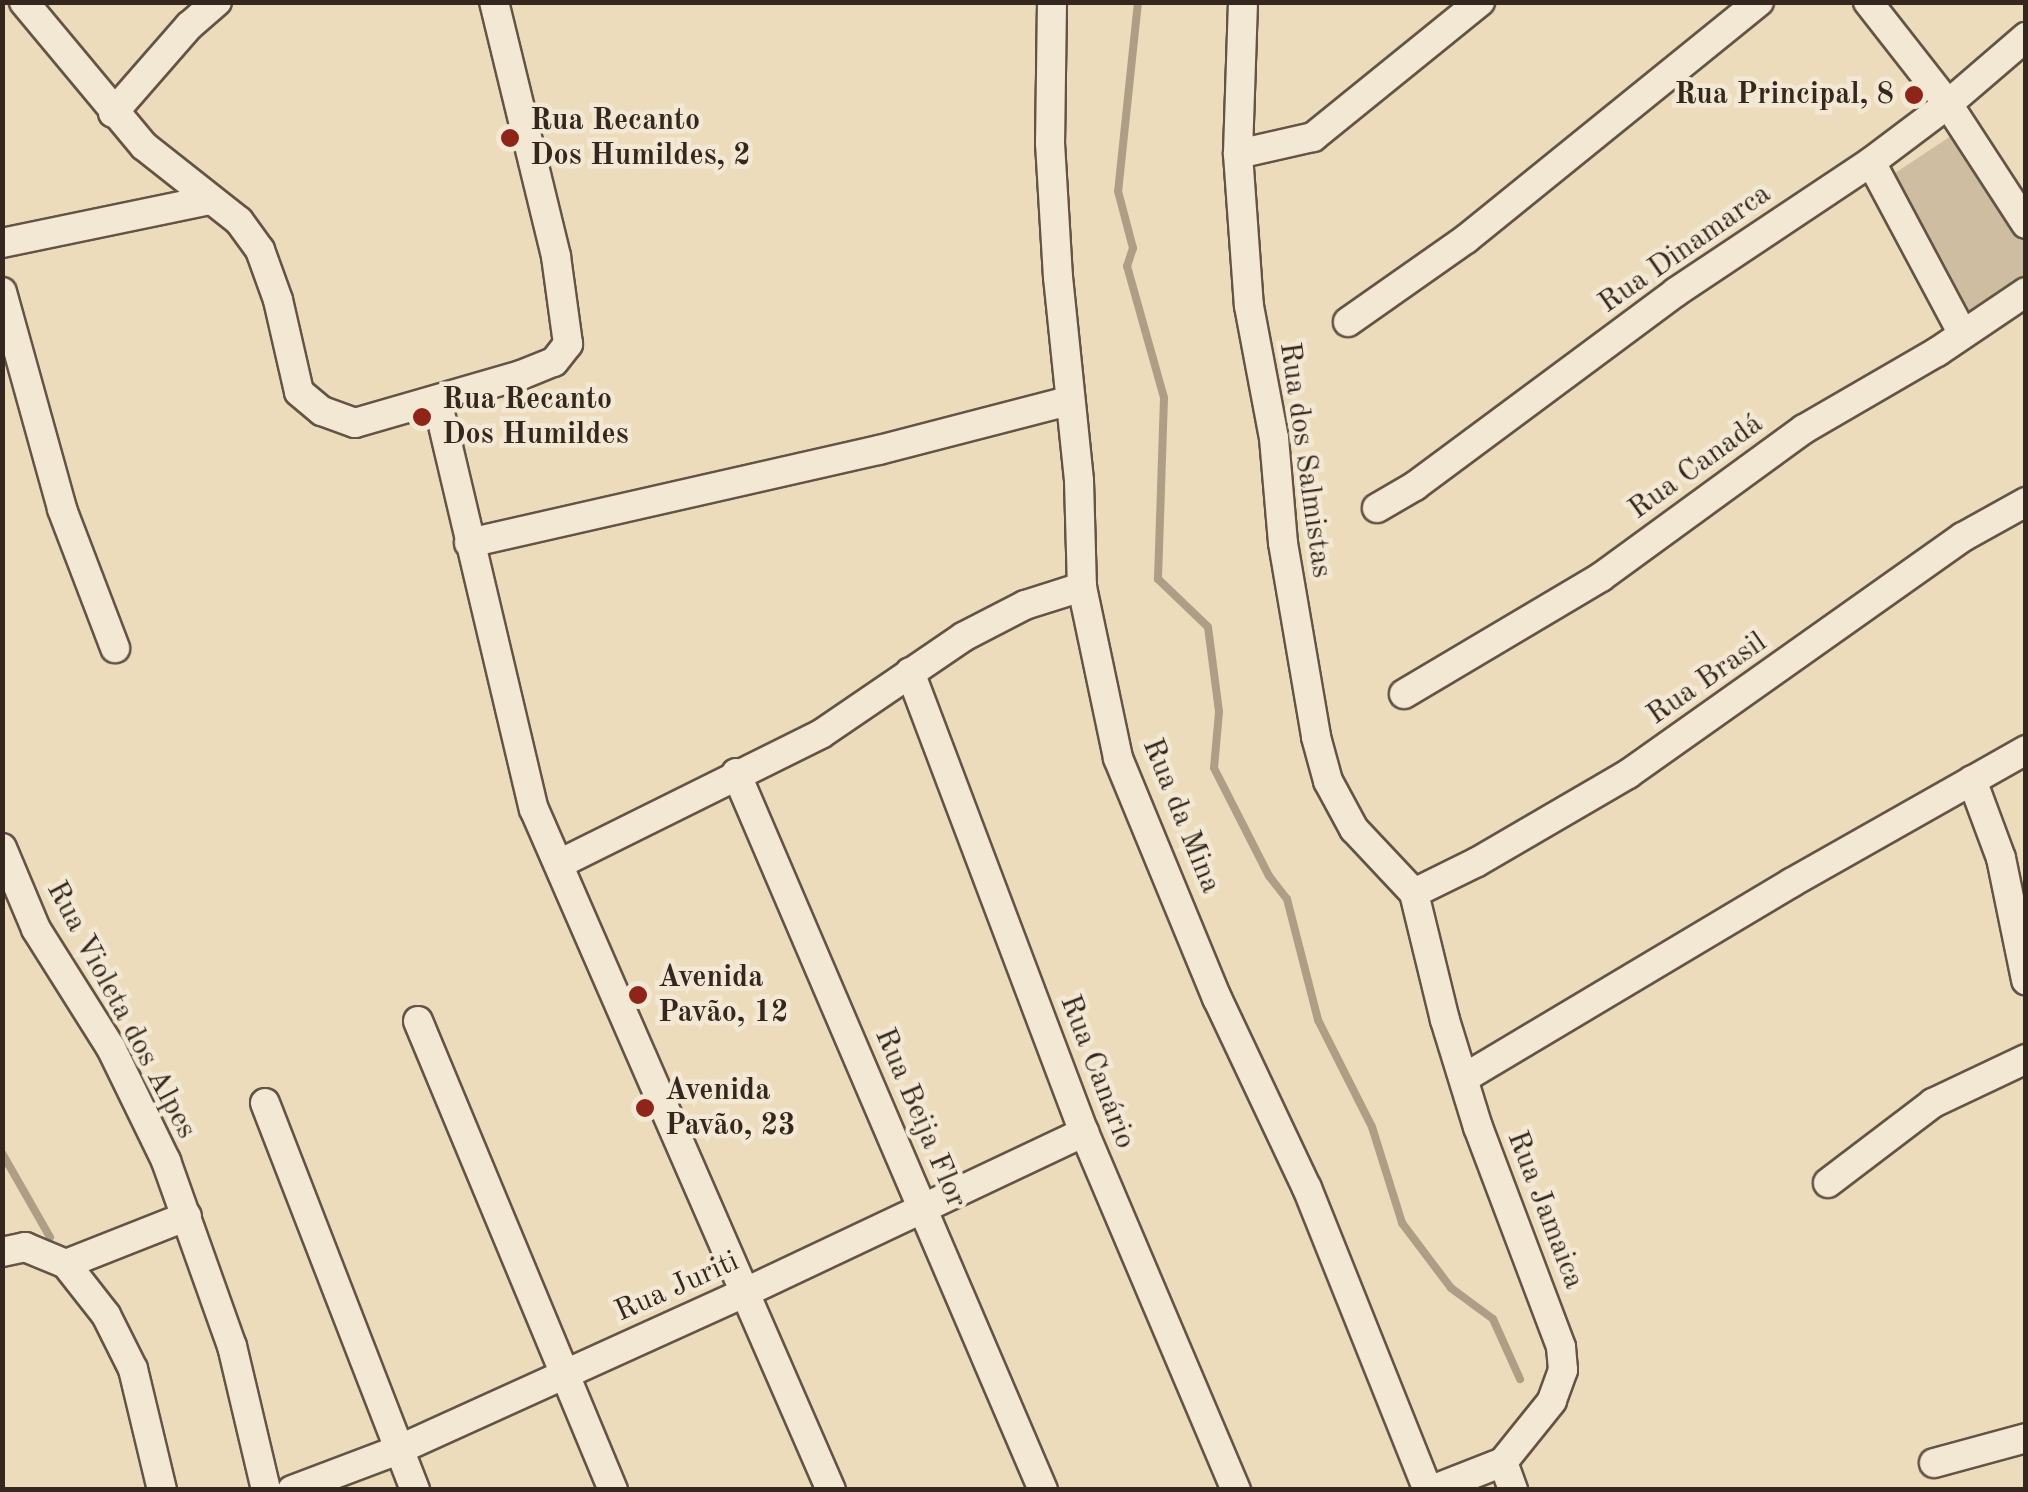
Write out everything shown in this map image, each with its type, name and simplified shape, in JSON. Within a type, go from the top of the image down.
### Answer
[{"type":"street","points":[[24,2],[113,113],[167,168],[239,221],[260,250],[281,312],[293,379],[307,402],[355,423],[554,362],[568,344],[556,256],[494,2]]},
{"type":"street","points":[[113,113],[189,26],[217,2]]},
{"type":"street","name":"Rua da Mina","points":[[1052,2],[1048,110],[1069,401],[1079,482],[1082,587],[1118,758],[1132,798],[1190,922],[1218,998],[1296,1162],[1430,1490]]},
{"type":"street","name":"Rua dos Salmistas","points":[[1243,2],[1238,154],[1249,306],[1274,438],[1284,543],[1316,738],[1328,780],[1354,828],[1414,893]]},
{"type":"street","points":[[1238,154],[1314,137],[1480,2]]},
{"type":"street","points":[[1348,322],[1478,229],[1759,2]]},
{"type":"street","points":[[1868,2],[1948,104],[2026,224]]},
{"type":"street","name":"Rua Dinamarca","points":[[1377,508],[1429,476],[1676,292],[1871,162],[1948,104],[2026,37]]},
{"type":"street","points":[[1871,162],[1963,334]]},
{"type":"street","points":[[2,243],[210,200]]},
{"type":"street","points":[[2,292],[62,509],[115,648]]},
{"type":"street","name":"Rua Canadá","points":[[1404,694],[1601,576],[1804,429],[2026,292]]},
{"type":"street","points":[[437,400],[530,797],[831,1490]]},
{"type":"street","points":[[469,544],[879,450],[1069,401]]},
{"type":"street","name":"Rua Brasil","points":[[1414,893],[1478,862],[1628,774],[1963,537],[2026,502]]},
{"type":"street","points":[[559,864],[821,734],[910,672],[1025,606],[1082,587]]},
{"type":"street","name":"Rua Canário","points":[[910,672],[1084,1132],[1236,1490]]},
{"type":"street","points":[[1464,1078],[2026,750]]},
{"type":"street","name":"Rua Beija Flor","points":[[736,773],[1042,1490]]},
{"type":"street","points":[[1972,780],[2001,858],[2026,980]]},
{"type":"street","name":"Rua Violeta dos Alpes","points":[[2,848],[49,954],[88,1008],[140,1103],[186,1216],[232,1346],[266,1490]]},
{"type":"street","name":"Rua Jamaica","points":[[1414,893],[1464,1078],[1561,1348],[1563,1370],[1552,1400],[1503,1462]]},
{"type":"street","points":[[418,1021],[613,1490]]},
{"type":"street","points":[[1828,1183],[1933,1103],[2026,1059]]},
{"type":"street","points":[[265,1102],[414,1490]]},
{"type":"street","name":"Rua Juriti","points":[[292,1490],[398,1450],[748,1292],[1084,1132]]},
{"type":"street","points":[[66,1264],[186,1216]]},
{"type":"street","points":[[2,1252],[24,1247],[66,1264],[106,1315],[133,1370],[162,1490]]},
{"type":"street","points":[[1934,1464],[2026,1438]]},
{"type":"street","points":[[1430,1490],[1503,1462],[1513,1490]]},
{"type":"shaded area","points":[[1954,134],[2025,240],[2025,280],[1964,319],[1886,179]]},
{"type":"waterway","points":[[1138,2],[1118,191],[1133,248],[1127,266],[1164,398],[1158,579],[1208,627],[1219,712],[1214,768],[1269,876],[1287,899],[1318,1020],[1372,1127],[1402,1223],[1451,1288],[1493,1319],[1520,1379]]},
{"type":"waterway","points":[[2,1153],[50,1237]]},
{"type":"place","name":"Rua Principal, 8","points":[[1914,95]]},
{"type":"place","name":"Rua Recanto Dos Humildes, 2","points":[[510,138]]},
{"type":"place","name":"Rua Recanto Dos Humildes","points":[[422,417]]},
{"type":"place","name":"Avenida Pavão, 12","points":[[638,995]]},
{"type":"place","name":"Avenida Pavão, 23","points":[[645,1108]]}]
